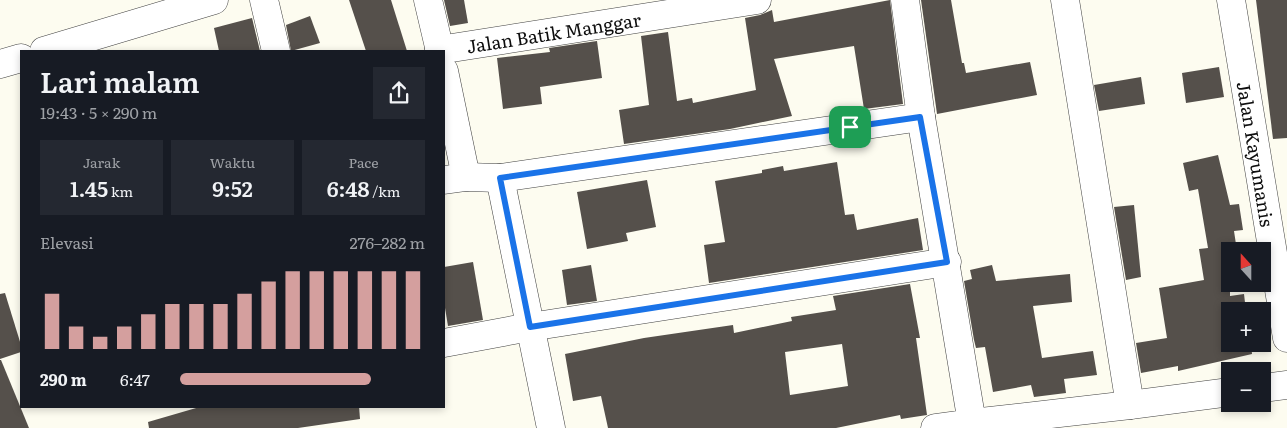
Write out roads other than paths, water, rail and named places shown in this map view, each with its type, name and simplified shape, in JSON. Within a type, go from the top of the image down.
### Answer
[{"type":"street","points":[[47,50],[214,0]]},
{"type":"street","points":[[264,0],[276,50]]},
{"type":"street","points":[[428,0],[439,50]]},
{"type":"street","name":"Jalan Batik Manggar","points":[[445,56],[758,0]]},
{"type":"street","points":[[905,0],[920,117],[947,262],[972,423]]},
{"type":"street","points":[[1065,0],[1130,405]]},
{"type":"street","name":"Jalan Kayumanis","points":[[1231,0],[1287,338]]},
{"type":"street","points":[[0,64],[20,58]]},
{"type":"street","points":[[445,92],[455,179],[500,178],[920,117]]},
{"type":"street","points":[[500,178],[550,428]]},
{"type":"street","points":[[445,343],[530,327],[947,262]]},
{"type":"street","points":[[1271,387],[1287,385]]},
{"type":"street","points":[[935,428],[1221,393]]}]
